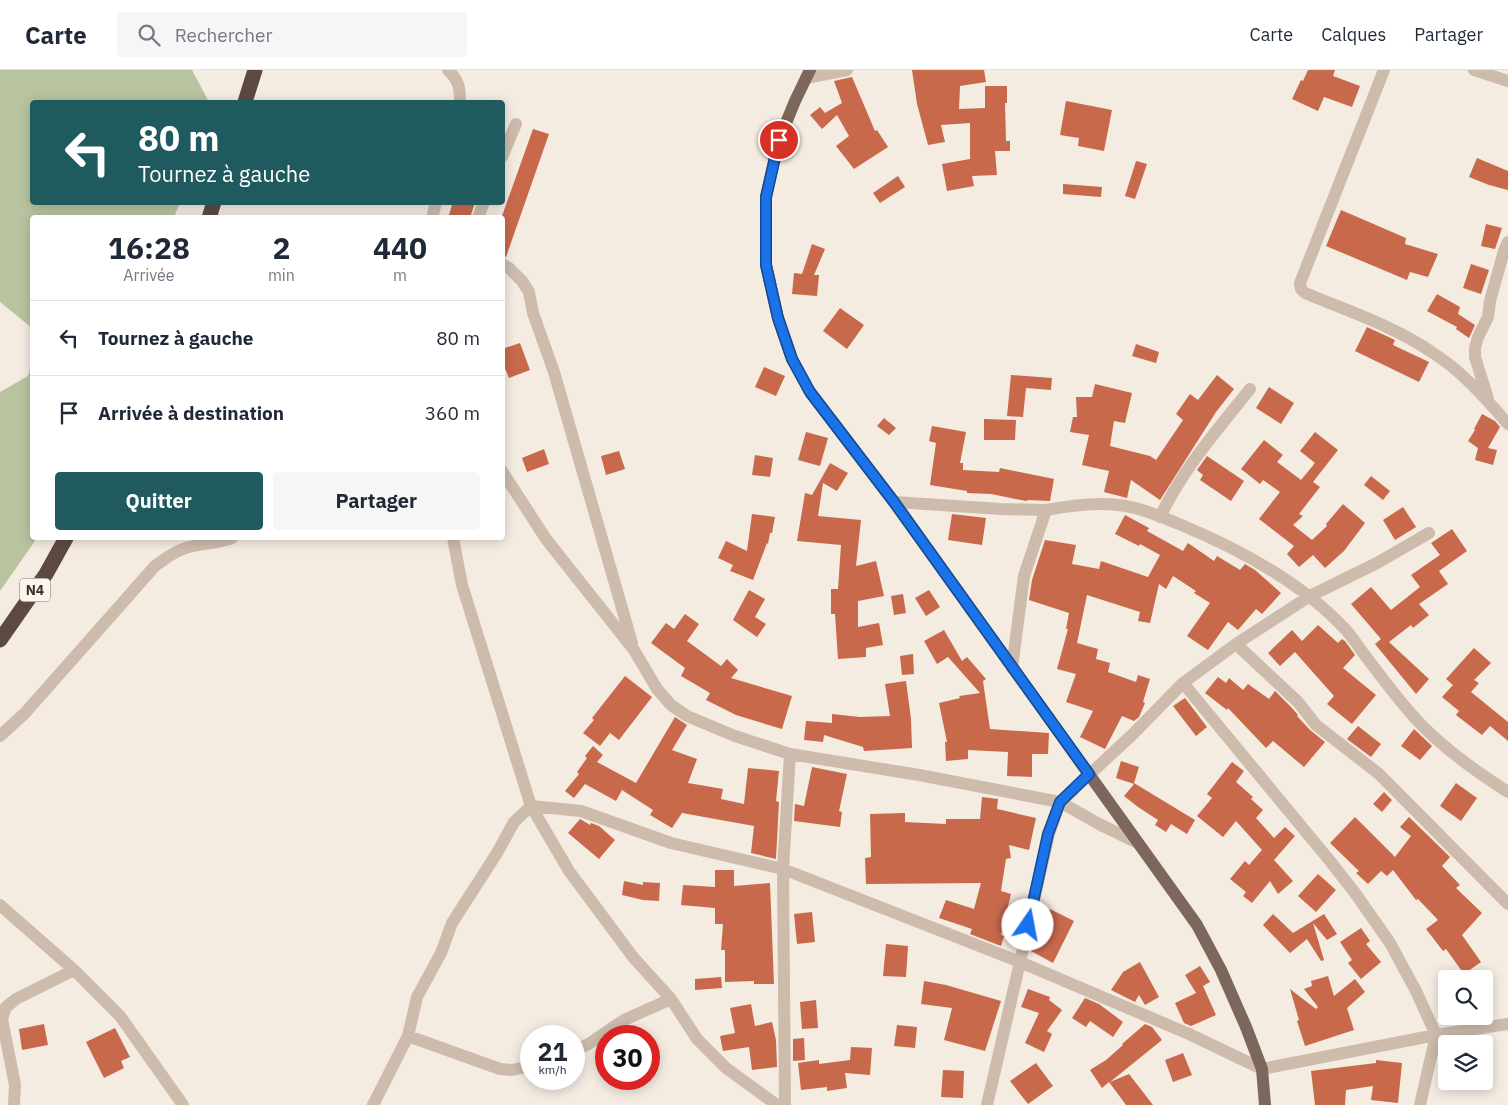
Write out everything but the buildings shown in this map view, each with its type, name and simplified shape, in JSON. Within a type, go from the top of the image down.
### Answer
[{"type":"highway","points":[[246,100],[254,70]]},
{"type":"highway","name":"N4","points":[[0,640],[46,574],[65,540]]},
{"type":"main road","points":[[808,74],[779,140],[766,197],[766,265],[778,318],[797,368],[810,392],[894,502],[1197,925],[1221,970],[1262,1069],[1265,1105]]},
{"type":"street","points":[[448,70],[460,85],[460,100]]},
{"type":"street","points":[[808,74],[848,70]]},
{"type":"street","points":[[1384,70],[1300,283],[1302,289],[1312,296],[1371,320],[1433,352],[1450,365],[1508,424]]},
{"type":"street","points":[[1474,70],[1508,81]]},
{"type":"street","points":[[505,150],[516,124]]},
{"type":"street","points":[[1488,402],[1475,357],[1475,348],[1488,317],[1504,250],[1508,242]]},
{"type":"street","points":[[505,266],[522,281],[528,292],[533,313],[554,372],[634,650]]},
{"type":"street","points":[[1160,517],[1185,472],[1250,389]]},
{"type":"street","points":[[505,476],[546,539],[634,650],[656,689],[671,705],[687,716],[735,736],[790,754],[919,775],[1060,802],[1138,843]]},
{"type":"street","points":[[894,502],[1046,510],[1092,505],[1117,505],[1142,510],[1212,538],[1252,559],[1310,596],[1345,629],[1414,718],[1481,775],[1508,792]]},
{"type":"street","points":[[1012,668],[1024,576],[1046,510]]},
{"type":"street","points":[[987,1105],[1048,834],[1060,802],[1133,734],[1182,683],[1236,644],[1310,596],[1377,563],[1430,533]]},
{"type":"street","points":[[0,736],[25,713],[155,566],[171,554],[186,548],[224,540]]},
{"type":"street","points":[[453,540],[462,585],[531,806],[569,871],[633,957],[671,999],[697,1039],[726,1068],[777,1105]]},
{"type":"street","points":[[1236,644],[1298,702],[1316,725],[1379,774],[1508,904]]},
{"type":"street","points":[[1182,683],[1355,893],[1390,943],[1416,991],[1436,1035],[1420,1105]]},
{"type":"street","points":[[786,1105],[782,869],[790,754]]},
{"type":"street","points":[[373,1105],[408,1036],[417,998],[441,953],[452,923],[514,822],[531,806],[581,811],[671,843],[782,869],[1020,962],[1189,1034],[1262,1069],[1436,1035],[1508,1024]]},
{"type":"street","points":[[0,905],[74,970],[120,1016],[183,1105]]},
{"type":"street","points":[[14,1105],[15,1084],[2,1019],[6,1007],[16,999],[74,970]]},
{"type":"street","points":[[585,1046],[624,1020],[671,999]]},
{"type":"street","points":[[408,1036],[500,1069],[520,1068]]},
{"type":"green space","points":[[0,70],[192,70],[208,100],[30,100],[30,205],[179,205],[175,215],[30,215],[30,326],[0,302]]},
{"type":"green space","points":[[30,369],[30,540],[36,540],[0,591],[0,392],[28,376]]},
{"type":"route","points":[[779,140],[766,197],[766,265],[778,318],[792,359],[810,392],[894,502],[1089,774],[1060,802],[1048,834],[1028,925]]}]
